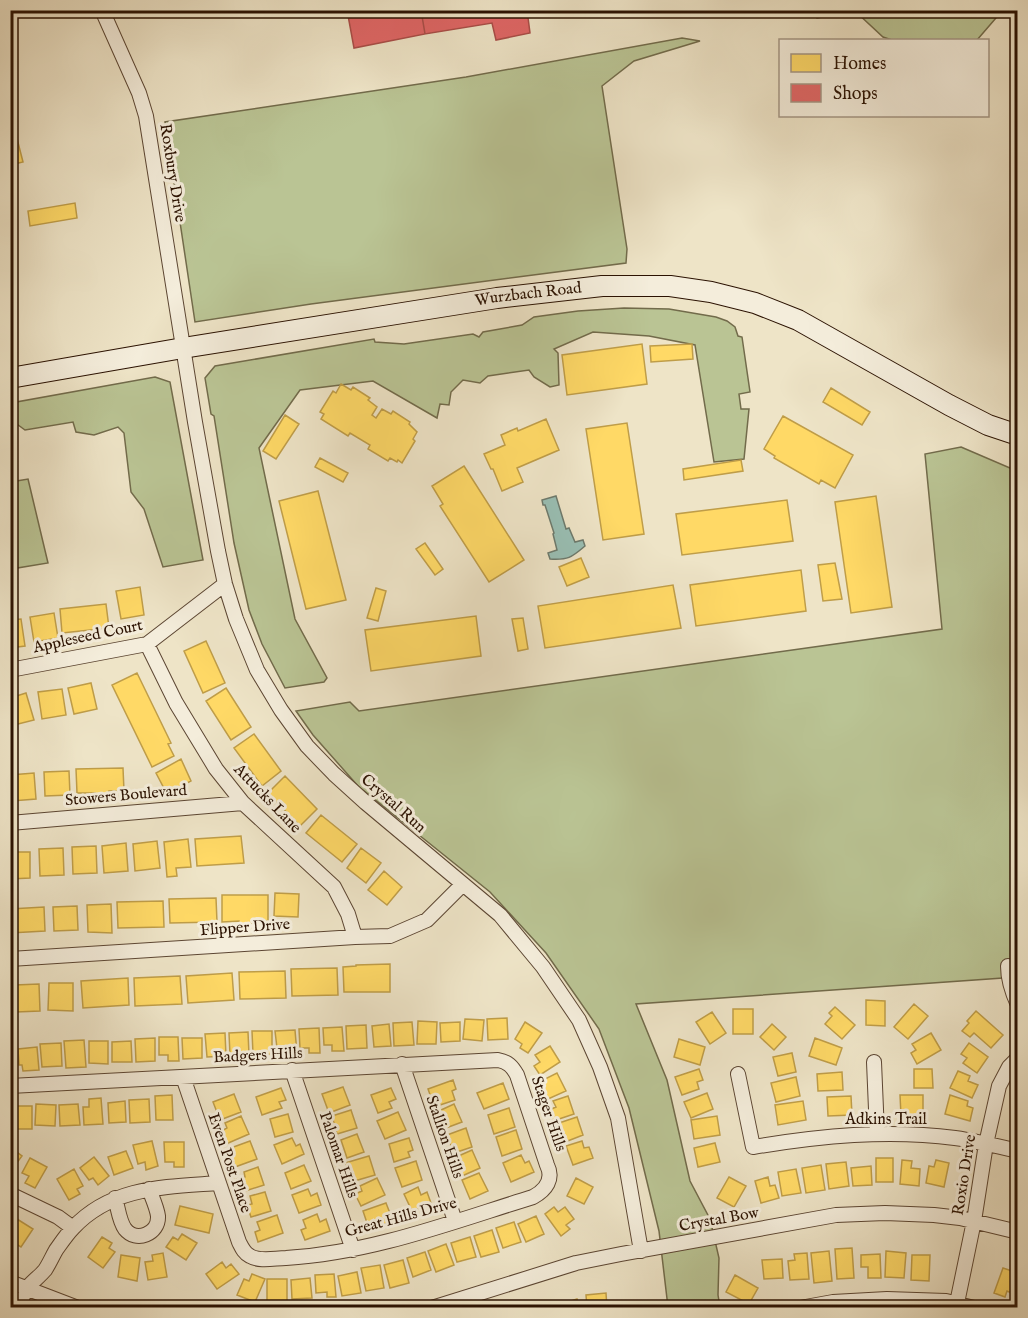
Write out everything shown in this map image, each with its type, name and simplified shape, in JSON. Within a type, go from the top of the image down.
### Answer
[{"type":"main road","name":"Wurzbach Road","points":[[10,378],[496,298],[602,285],[670,286],[711,292],[755,303],[798,320],[948,405],[988,425],[1017,435]]},
{"type":"street","name":"Roxbury Drive","points":[[102,10],[139,93],[146,117],[183,348]]},
{"type":"street","name":"Crystal Run","points":[[183,348],[225,584],[236,619],[258,670],[281,710],[307,746],[366,803],[500,915],[543,967],[579,1020],[600,1067],[618,1118],[641,1251]]},
{"type":"street","name":"Appleseed Court","points":[[10,670],[147,644],[225,584]]},
{"type":"street","name":"Attucks Lane","points":[[147,644],[176,703],[216,769],[243,803],[334,887],[348,914],[355,938]]},
{"type":"street","name":"Stowers Boulevard","points":[[10,823],[243,803]]},
{"type":"street","name":"Flipper Drive","points":[[10,959],[390,936],[428,920],[463,884]]},
{"type":"street","points":[[1008,966],[1011,988],[1017,1005]]},
{"type":"street","name":"Roxio Drive","points":[[957,1304],[999,1086],[1009,1066],[1017,1058]]},
{"type":"street","name":"Badgers Hills","points":[[10,1086],[498,1059],[507,1062]]},
{"type":"street","name":"Stager Hills","points":[[507,1062],[517,1075],[547,1165],[550,1168],[549,1180]]},
{"type":"street","points":[[874,1062],[877,1133]]},
{"type":"street","name":"Stallion Hills","points":[[402,1064],[455,1221]]},
{"type":"street","name":"Palomar Hills","points":[[292,1070],[353,1250]]},
{"type":"street","name":"Adkins Trail","points":[[738,1074],[753,1147],[798,1140],[877,1133],[956,1138],[1017,1151]]},
{"type":"street","name":"Even Post Place","points":[[183,1077],[239,1242],[244,1252],[250,1257]]},
{"type":"street","name":"Great Hills Drive","points":[[250,1257],[258,1259],[305,1257],[353,1250],[400,1238],[533,1197],[541,1193],[549,1180]]},
{"type":"street","points":[[18,1308],[27,1288],[45,1270],[56,1250],[73,1228],[93,1211],[115,1198],[149,1189],[219,1183]]},
{"type":"street","points":[[115,1198],[123,1226],[128,1232],[142,1236],[153,1230],[157,1224],[158,1217],[149,1189]]},
{"type":"street","points":[[10,1194],[58,1217],[73,1228]]},
{"type":"street","name":"Crystal Bow","points":[[432,1308],[576,1263],[836,1215],[885,1213],[934,1215],[974,1221],[1017,1232]]},
{"type":"street","points":[[44,1301],[45,1270]]},
{"type":"street","points":[[10,1282],[27,1288],[44,1301],[78,1308]]},
{"type":"street","points":[[800,1308],[833,1302],[887,1299],[946,1301],[974,1308]]},
{"type":"green space","points":[[811,11],[855,11],[817,18]]},
{"type":"green space","points":[[855,11],[1002,11],[978,39],[889,39],[883,37]]},
{"type":"green space","points":[[682,38],[700,41],[634,61],[602,86],[627,249],[626,263],[311,304],[195,322],[165,122],[466,77]]},
{"type":"green space","points":[[624,308],[669,309],[716,317],[735,327],[738,336],[742,337],[750,392],[739,394],[741,409],[749,409],[744,459],[714,462],[695,345],[649,336],[593,332],[554,349],[558,353],[559,385],[550,387],[534,377],[529,370],[488,376],[480,383],[463,380],[451,392],[449,405],[440,404],[437,418],[373,381],[300,390],[259,448],[295,619],[327,678],[324,682],[285,688],[262,644],[249,610],[234,543],[214,416],[211,414],[205,378],[215,366],[374,339],[375,342],[404,344],[473,334],[479,337],[483,332],[522,325],[534,317]]},
{"type":"green space","points":[[155,377],[170,382],[203,560],[163,567],[144,509],[131,492],[124,433],[118,427],[94,435],[76,432],[73,422],[25,430],[10,419],[11,403]]},
{"type":"green space","points":[[961,447],[1017,471],[1017,977],[636,1004],[667,1080],[690,1181],[710,1219],[719,1258],[720,1307],[668,1307],[659,1231],[629,1108],[599,1029],[546,953],[490,892],[358,786],[313,735],[296,711],[350,702],[359,711],[942,629],[925,454]]},
{"type":"green space","points":[[28,479],[48,563],[11,569],[11,482]]},
{"type":"water","points":[[556,496],[566,529],[569,528],[575,542],[583,540],[585,546],[569,557],[550,559],[548,553],[557,550],[554,533],[542,500]]},
{"type":"building: Homes","points":[[10,30],[15,44],[10,45]]},
{"type":"building: Homes","points":[[10,111],[23,162],[10,165]]},
{"type":"building: Homes","points":[[14,199],[17,215],[10,216],[10,200]]},
{"type":"building: Homes","points":[[75,203],[77,218],[30,226],[28,211]]},
{"type":"building: Homes","points":[[642,344],[647,384],[567,395],[562,355]]},
{"type":"building: Homes","points":[[692,344],[693,359],[651,362],[650,346]]},
{"type":"building: Homes","points":[[341,384],[351,390],[353,387],[370,398],[368,400],[377,407],[372,415],[376,418],[382,409],[391,414],[393,411],[410,422],[409,424],[417,432],[413,439],[415,441],[402,463],[390,458],[388,461],[368,449],[370,445],[350,433],[348,436],[321,419],[324,414],[320,412],[333,391],[336,393]]},
{"type":"building: Homes","points":[[831,388],[870,412],[862,425],[823,402]]},
{"type":"building: Homes","points":[[285,415],[299,424],[276,459],[263,451]]},
{"type":"building: Homes","points":[[783,416],[853,455],[835,488],[821,480],[819,484],[774,458],[775,456],[764,449]]},
{"type":"building: Homes","points":[[546,419],[559,450],[517,468],[523,482],[502,491],[484,454],[505,445],[501,435],[517,428],[518,431]]},
{"type":"building: Homes","points":[[627,423],[644,534],[603,540],[586,429]]},
{"type":"building: Homes","points":[[320,458],[348,473],[343,482],[315,467]]},
{"type":"building: Homes","points":[[741,460],[743,471],[684,480],[683,469]]},
{"type":"building: Homes","points":[[464,466],[524,560],[489,582],[440,506],[443,504],[432,486]]},
{"type":"building: Homes","points":[[318,491],[346,600],[306,609],[279,501]]},
{"type":"building: Homes","points":[[876,496],[892,607],[851,613],[835,502]]},
{"type":"building: Homes","points":[[787,500],[793,541],[682,555],[676,514]]},
{"type":"building: Homes","points":[[425,543],[443,569],[435,575],[416,549]]},
{"type":"building: Homes","points":[[581,558],[589,577],[567,586],[559,567]]},
{"type":"building: Homes","points":[[835,563],[842,599],[823,601],[818,565]]},
{"type":"building: Homes","points":[[801,570],[806,611],[696,626],[690,585]]},
{"type":"building: Homes","points":[[673,585],[681,628],[545,648],[538,606]]},
{"type":"building: Homes","points":[[140,587],[144,615],[121,619],[116,591]]},
{"type":"building: Homes","points":[[376,588],[386,591],[378,621],[367,618]]},
{"type":"building: Homes","points":[[106,604],[109,628],[62,633],[60,609]]},
{"type":"building: Homes","points":[[54,613],[58,638],[34,642],[30,617]]},
{"type":"building: Homes","points":[[476,616],[481,656],[371,671],[365,630]]},
{"type":"building: Homes","points":[[523,618],[528,649],[518,651],[512,619]]},
{"type":"building: Homes","points":[[21,619],[25,646],[10,648],[10,620]]},
{"type":"building: Homes","points":[[206,641],[225,683],[203,693],[184,651]]},
{"type":"building: Homes","points":[[137,673],[171,743],[168,744],[174,756],[152,767],[112,685]]},
{"type":"building: Homes","points":[[91,683],[97,709],[74,714],[68,688]]},
{"type":"building: Homes","points":[[226,688],[251,727],[231,740],[206,701]]},
{"type":"building: Homes","points":[[62,689],[66,715],[42,719],[38,692]]},
{"type":"building: Homes","points":[[26,693],[34,720],[10,726],[10,698]]},
{"type":"building: Homes","points":[[254,734],[281,771],[262,786],[234,748]]},
{"type":"building: Homes","points":[[181,759],[191,781],[167,794],[156,773]]},
{"type":"building: Homes","points":[[123,768],[124,791],[109,791],[109,798],[95,799],[95,793],[77,793],[76,769]]},
{"type":"building: Homes","points":[[69,771],[70,795],[45,796],[44,772]]},
{"type":"building: Homes","points":[[34,773],[36,799],[12,801],[10,775]]},
{"type":"building: Homes","points":[[285,776],[317,809],[300,826],[268,793]]},
{"type":"building: Homes","points":[[321,815],[357,844],[342,862],[306,833]]},
{"type":"building: Homes","points":[[241,836],[244,863],[197,866],[195,839]]},
{"type":"building: Homes","points":[[188,839],[191,867],[176,868],[177,876],[167,877],[164,842]]},
{"type":"building: Homes","points":[[157,841],[160,868],[135,871],[133,844]]},
{"type":"building: Homes","points":[[126,843],[128,871],[104,873],[102,846]]},
{"type":"building: Homes","points":[[96,846],[97,873],[73,874],[72,847]]},
{"type":"building: Homes","points":[[63,848],[64,875],[40,876],[39,849]]},
{"type":"building: Homes","points":[[361,848],[381,863],[366,883],[347,868]]},
{"type":"building: Homes","points":[[10,852],[30,852],[30,878],[10,879]]},
{"type":"building: Homes","points":[[384,871],[402,887],[387,905],[368,890]]},
{"type":"building: Homes","points":[[275,893],[299,894],[298,917],[274,916]]},
{"type":"building: Homes","points":[[222,895],[268,895],[268,921],[239,924],[239,921],[222,922]]},
{"type":"building: Homes","points":[[216,898],[217,922],[170,923],[169,899]]},
{"type":"building: Homes","points":[[163,901],[164,927],[118,928],[117,902]]},
{"type":"building: Homes","points":[[111,904],[112,933],[88,932],[87,905]]},
{"type":"building: Homes","points":[[77,906],[78,930],[54,931],[53,907]]},
{"type":"building: Homes","points":[[44,907],[45,931],[10,933],[10,909]]},
{"type":"building: Homes","points":[[390,964],[390,992],[344,992],[343,967]]},
{"type":"building: Homes","points":[[337,968],[338,995],[292,996],[291,969]]},
{"type":"building: Homes","points":[[285,971],[286,998],[240,999],[239,972]]},
{"type":"building: Homes","points":[[232,973],[234,1000],[188,1003],[186,976]]},
{"type":"building: Homes","points":[[180,976],[182,1004],[135,1006],[134,978]]},
{"type":"building: Homes","points":[[128,978],[129,1005],[83,1008],[81,981]]},
{"type":"building: Homes","points":[[49,983],[73,983],[73,1011],[48,1010]]},
{"type":"building: Homes","points":[[39,984],[40,1011],[16,1012],[15,985]]},
{"type":"building: Homes","points":[[866,1000],[885,1001],[885,1026],[866,1025]]},
{"type":"building: Homes","points":[[914,1004],[928,1016],[908,1039],[894,1027]]},
{"type":"building: Homes","points":[[835,1007],[855,1025],[842,1039],[825,1024],[832,1016],[829,1013]]},
{"type":"building: Homes","points":[[733,1009],[753,1009],[753,1034],[733,1034]]},
{"type":"building: Homes","points":[[976,1011],[1003,1035],[991,1048],[974,1033],[970,1037],[962,1031]]},
{"type":"building: Homes","points":[[712,1012],[726,1033],[710,1044],[696,1022]]},
{"type":"building: Homes","points":[[507,1018],[508,1039],[488,1040],[487,1019]]},
{"type":"building: Homes","points":[[465,1019],[484,1020],[482,1041],[463,1039]]},
{"type":"building: Homes","points":[[418,1021],[437,1022],[436,1044],[417,1044]]},
{"type":"building: Homes","points":[[412,1022],[414,1045],[394,1046],[393,1023]]},
{"type":"building: Homes","points":[[460,1022],[460,1041],[441,1042],[440,1023]]},
{"type":"building: Homes","points":[[525,1022],[542,1033],[528,1053],[520,1048],[522,1044],[515,1039]]},
{"type":"building: Homes","points":[[389,1024],[391,1046],[374,1047],[372,1026]]},
{"type":"building: Homes","points":[[772,1024],[786,1037],[774,1050],[760,1037]]},
{"type":"building: Homes","points":[[366,1025],[367,1048],[347,1049],[346,1026]]},
{"type":"building: Homes","points":[[342,1027],[344,1051],[332,1051],[332,1045],[324,1045],[323,1028]]},
{"type":"building: Homes","points":[[319,1028],[320,1053],[309,1053],[309,1048],[300,1048],[299,1029]]},
{"type":"building: Homes","points":[[295,1030],[297,1054],[284,1055],[284,1048],[277,1048],[275,1031]]},
{"type":"building: Homes","points":[[252,1031],[272,1031],[272,1054],[253,1054]]},
{"type":"building: Homes","points":[[248,1032],[249,1055],[230,1055],[229,1033]]},
{"type":"building: Homes","points":[[225,1033],[226,1056],[207,1057],[205,1034]]},
{"type":"building: Homes","points":[[931,1033],[941,1050],[917,1064],[911,1053],[916,1050],[912,1044]]},
{"type":"building: Homes","points":[[159,1037],[178,1037],[179,1061],[168,1061],[168,1055],[159,1055]]},
{"type":"building: Homes","points":[[155,1038],[155,1061],[136,1062],[135,1039]]},
{"type":"building: Homes","points":[[182,1038],[202,1038],[202,1058],[183,1059]]},
{"type":"building: Homes","points":[[815,1038],[842,1048],[836,1065],[809,1056]]},
{"type":"building: Homes","points":[[679,1039],[705,1047],[700,1065],[674,1057]]},
{"type":"building: Homes","points":[[84,1040],[86,1067],[66,1068],[64,1041]]},
{"type":"building: Homes","points":[[89,1041],[108,1041],[108,1064],[89,1063]]},
{"type":"building: Homes","points":[[131,1041],[132,1062],[112,1062],[112,1042]]},
{"type":"building: Homes","points":[[61,1043],[62,1066],[42,1067],[40,1044]]},
{"type":"building: Homes","points":[[969,1043],[988,1057],[977,1073],[963,1063],[967,1058],[961,1054]]},
{"type":"building: Homes","points":[[13,1046],[15,1069],[10,1070],[10,1047]]},
{"type":"building: Homes","points":[[550,1046],[560,1062],[540,1075],[534,1066],[540,1062],[535,1055]]},
{"type":"building: Homes","points":[[37,1047],[39,1070],[23,1071],[22,1065],[19,1065],[18,1049]]},
{"type":"building: Homes","points":[[792,1053],[796,1072],[778,1076],[773,1057]]},
{"type":"building: Homes","points":[[699,1069],[703,1080],[697,1082],[699,1089],[682,1095],[675,1077]]},
{"type":"building: Homes","points":[[914,1069],[932,1069],[933,1088],[914,1088]]},
{"type":"building: Homes","points":[[958,1071],[970,1076],[968,1081],[978,1085],[972,1098],[950,1088]]},
{"type":"building: Homes","points":[[842,1072],[843,1090],[818,1091],[817,1074]]},
{"type":"building: Homes","points":[[557,1073],[566,1091],[548,1099],[539,1082]]},
{"type":"building: Homes","points":[[796,1077],[800,1096],[776,1102],[771,1083]]},
{"type":"building: Homes","points":[[453,1080],[456,1089],[452,1091],[455,1100],[440,1105],[438,1098],[432,1100],[428,1089]]},
{"type":"building: Homes","points":[[503,1083],[509,1099],[484,1109],[477,1093]]},
{"type":"building: Homes","points":[[343,1087],[350,1105],[329,1113],[322,1094]]},
{"type":"building: Homes","points":[[281,1088],[286,1100],[279,1102],[282,1108],[262,1115],[256,1097]]},
{"type":"building: Homes","points":[[391,1088],[396,1099],[389,1102],[392,1108],[378,1113],[371,1095]]},
{"type":"building: Homes","points":[[707,1093],[713,1109],[691,1118],[684,1102]]},
{"type":"building: Homes","points":[[234,1094],[241,1112],[220,1120],[213,1102]]},
{"type":"building: Homes","points":[[172,1095],[173,1120],[156,1120],[155,1096]]},
{"type":"building: Homes","points":[[900,1095],[923,1095],[923,1115],[901,1115]]},
{"type":"building: Homes","points":[[950,1095],[968,1101],[967,1106],[973,1108],[970,1121],[945,1114]]},
{"type":"building: Homes","points":[[568,1096],[574,1114],[553,1121],[549,1110],[556,1107],[553,1101]]},
{"type":"building: Homes","points":[[851,1096],[852,1115],[828,1116],[827,1097]]},
{"type":"building: Homes","points":[[101,1098],[103,1124],[84,1125],[83,1107],[89,1107],[89,1099]]},
{"type":"building: Homes","points":[[149,1099],[150,1122],[130,1123],[129,1100]]},
{"type":"building: Homes","points":[[125,1101],[126,1122],[109,1123],[108,1103]]},
{"type":"building: Homes","points":[[803,1101],[806,1120],[778,1125],[775,1105]]},
{"type":"building: Homes","points":[[36,1104],[56,1105],[55,1126],[35,1125]]},
{"type":"building: Homes","points":[[78,1104],[80,1125],[60,1126],[59,1105]]},
{"type":"building: Homes","points":[[454,1104],[462,1122],[446,1128],[439,1111]]},
{"type":"building: Homes","points":[[13,1106],[32,1106],[32,1129],[12,1129]]},
{"type":"building: Homes","points":[[509,1108],[515,1127],[494,1134],[488,1115]]},
{"type":"building: Homes","points":[[1018,1109],[1018,1132],[1012,1131]]},
{"type":"building: Homes","points":[[351,1110],[357,1128],[337,1134],[332,1116]]},
{"type":"building: Homes","points":[[398,1112],[406,1130],[385,1139],[377,1121]]},
{"type":"building: Homes","points":[[288,1114],[293,1132],[275,1137],[270,1119]]},
{"type":"building: Homes","points":[[241,1116],[249,1134],[226,1144],[220,1132],[227,1128],[225,1123]]},
{"type":"building: Homes","points":[[717,1116],[720,1135],[694,1139],[691,1120]]},
{"type":"building: Homes","points":[[577,1117],[583,1135],[560,1144],[556,1133],[561,1131],[559,1123]]},
{"type":"building: Homes","points":[[466,1128],[472,1147],[454,1153],[447,1135]]},
{"type":"building: Homes","points":[[516,1130],[522,1149],[502,1156],[496,1137]]},
{"type":"building: Homes","points":[[357,1134],[364,1152],[347,1158],[341,1140]]},
{"type":"building: Homes","points":[[292,1138],[296,1146],[300,1144],[304,1154],[282,1164],[274,1145]]},
{"type":"building: Homes","points":[[409,1138],[413,1150],[408,1152],[410,1157],[394,1162],[389,1144]]},
{"type":"building: Homes","points":[[152,1141],[158,1166],[146,1170],[145,1162],[138,1164],[133,1145]]},
{"type":"building: Homes","points":[[250,1141],[257,1159],[235,1167],[228,1149]]},
{"type":"building: Homes","points":[[582,1141],[584,1148],[589,1147],[593,1158],[573,1165],[566,1146]]},
{"type":"building: Homes","points":[[164,1142],[184,1142],[184,1167],[174,1167],[174,1162],[165,1162]]},
{"type":"building: Homes","points":[[715,1143],[720,1162],[698,1167],[694,1148]]},
{"type":"building: Homes","points":[[10,1147],[22,1156],[10,1172]]},
{"type":"building: Homes","points":[[472,1150],[480,1168],[462,1176],[454,1158]]},
{"type":"building: Homes","points":[[126,1151],[133,1168],[114,1175],[108,1157]]},
{"type":"building: Homes","points":[[521,1155],[525,1163],[529,1161],[534,1172],[511,1182],[503,1163]]},
{"type":"building: Homes","points":[[369,1156],[375,1175],[351,1182],[345,1163]]},
{"type":"building: Homes","points":[[94,1157],[109,1176],[98,1185],[93,1178],[89,1180],[80,1168]]},
{"type":"building: Homes","points":[[30,1158],[47,1167],[35,1188],[25,1183],[29,1176],[22,1173]]},
{"type":"building: Homes","points":[[876,1158],[893,1158],[893,1182],[876,1182]]},
{"type":"building: Homes","points":[[902,1160],[912,1161],[911,1168],[920,1169],[919,1186],[900,1184]]},
{"type":"building: Homes","points":[[936,1160],[949,1163],[944,1187],[926,1183],[929,1166],[934,1167]]},
{"type":"building: Homes","points":[[416,1161],[422,1180],[402,1187],[395,1168]]},
{"type":"building: Homes","points":[[846,1162],[849,1186],[829,1189],[826,1164]]},
{"type":"building: Homes","points":[[304,1165],[311,1181],[291,1189],[285,1173]]},
{"type":"building: Homes","points":[[821,1165],[825,1190],[806,1193],[802,1168]]},
{"type":"building: Homes","points":[[871,1166],[872,1185],[853,1186],[851,1168]]},
{"type":"building: Homes","points":[[258,1167],[264,1185],[242,1192],[237,1179],[245,1177],[244,1172]]},
{"type":"building: Homes","points":[[74,1169],[83,1186],[77,1189],[80,1194],[69,1200],[57,1179]]},
{"type":"building: Homes","points":[[796,1169],[801,1193],[782,1196],[778,1172]]},
{"type":"building: Homes","points":[[479,1173],[488,1191],[470,1199],[462,1180]]},
{"type":"building: Homes","points":[[729,1177],[746,1186],[734,1207],[717,1198]]},
{"type":"building: Homes","points":[[768,1177],[770,1186],[775,1185],[779,1198],[761,1203],[755,1181]]},
{"type":"building: Homes","points":[[377,1178],[385,1195],[361,1206],[355,1194],[362,1191],[360,1186]]},
{"type":"building: Homes","points":[[576,1178],[593,1187],[584,1204],[567,1196]]},
{"type":"building: Homes","points":[[418,1187],[421,1195],[427,1192],[431,1203],[412,1211],[404,1194]]},
{"type":"building: Homes","points":[[308,1189],[311,1196],[317,1193],[321,1205],[299,1213],[292,1195]]},
{"type":"building: Homes","points":[[265,1192],[271,1211],[251,1217],[247,1205],[252,1204],[250,1196]]},
{"type":"building: Homes","points":[[386,1203],[393,1221],[369,1229],[363,1211]]},
{"type":"building: Homes","points":[[180,1206],[213,1214],[209,1233],[175,1225]]},
{"type":"building: Homes","points":[[554,1207],[558,1212],[565,1207],[574,1219],[566,1225],[570,1229],[561,1236],[545,1214]]},
{"type":"building: Homes","points":[[317,1214],[320,1222],[326,1219],[330,1231],[305,1240],[301,1230],[306,1228],[303,1220]]},
{"type":"building: Homes","points":[[277,1215],[283,1233],[258,1242],[255,1232],[260,1230],[257,1222]]},
{"type":"building: Homes","points":[[536,1216],[544,1234],[526,1242],[518,1224]]},
{"type":"building: Homes","points":[[17,1219],[33,1229],[21,1247],[11,1241],[14,1237],[10,1235],[10,1228]]},
{"type":"building: Homes","points":[[514,1222],[521,1242],[503,1248],[496,1228]]},
{"type":"building: Homes","points":[[492,1230],[499,1252],[481,1257],[474,1236]]},
{"type":"building: Homes","points":[[182,1234],[197,1243],[186,1260],[166,1247],[173,1237],[178,1240]]},
{"type":"building: Homes","points":[[102,1237],[112,1243],[109,1248],[115,1252],[103,1268],[88,1257]]},
{"type":"building: Homes","points":[[470,1237],[476,1257],[457,1262],[451,1243]]},
{"type":"building: Homes","points":[[446,1244],[454,1265],[436,1272],[428,1251]]},
{"type":"building: Homes","points":[[852,1248],[854,1278],[837,1279],[835,1249]]},
{"type":"building: Homes","points":[[829,1251],[832,1281],[814,1283],[811,1253]]},
{"type":"building: Homes","points":[[886,1251],[906,1253],[904,1278],[885,1277]]},
{"type":"building: Homes","points":[[425,1252],[431,1270],[413,1277],[407,1258]]},
{"type":"building: Homes","points":[[163,1253],[167,1277],[148,1280],[145,1262],[153,1261],[152,1255]]},
{"type":"building: Homes","points":[[807,1253],[809,1279],[790,1280],[788,1261],[795,1260],[794,1254]]},
{"type":"building: Homes","points":[[880,1254],[881,1278],[868,1278],[868,1267],[861,1267],[861,1255]]},
{"type":"building: Homes","points":[[121,1255],[140,1258],[137,1281],[118,1277]]},
{"type":"building: Homes","points":[[912,1255],[930,1255],[929,1281],[911,1280]]},
{"type":"building: Homes","points":[[782,1259],[783,1278],[764,1279],[762,1260]]},
{"type":"building: Homes","points":[[403,1260],[409,1283],[390,1288],[384,1265]]},
{"type":"building: Homes","points":[[222,1262],[226,1268],[231,1264],[239,1274],[217,1289],[206,1274]]},
{"type":"building: Homes","points":[[380,1265],[384,1288],[366,1291],[361,1268]]},
{"type":"building: Homes","points":[[1003,1268],[1018,1273],[1018,1283],[1014,1294],[1007,1291],[1005,1297],[994,1293]]},
{"type":"building: Homes","points":[[357,1272],[361,1293],[342,1296],[338,1276]]},
{"type":"building: Homes","points":[[252,1274],[265,1279],[255,1302],[237,1295],[244,1279],[249,1281]]},
{"type":"building: Homes","points":[[334,1274],[336,1297],[327,1297],[327,1292],[316,1293],[315,1275]]},
{"type":"building: Homes","points":[[735,1275],[758,1288],[749,1304],[726,1292]]},
{"type":"building: Homes","points":[[310,1278],[312,1298],[292,1299],[291,1280]]},
{"type":"building: Homes","points":[[267,1279],[287,1279],[287,1302],[267,1302]]},
{"type":"building: Homes","points":[[606,1293],[607,1308],[587,1308],[586,1295]]},
{"type":"building: Homes","points":[[577,1299],[580,1308],[559,1308],[559,1305]]},
{"type":"building: Shops","points":[[271,10],[289,10],[272,15]]},
{"type":"building: Shops","points":[[347,10],[421,10],[425,34],[354,48]]},
{"type":"building: Shops","points":[[421,10],[527,10],[530,33],[496,40],[492,23],[425,34]]}]
